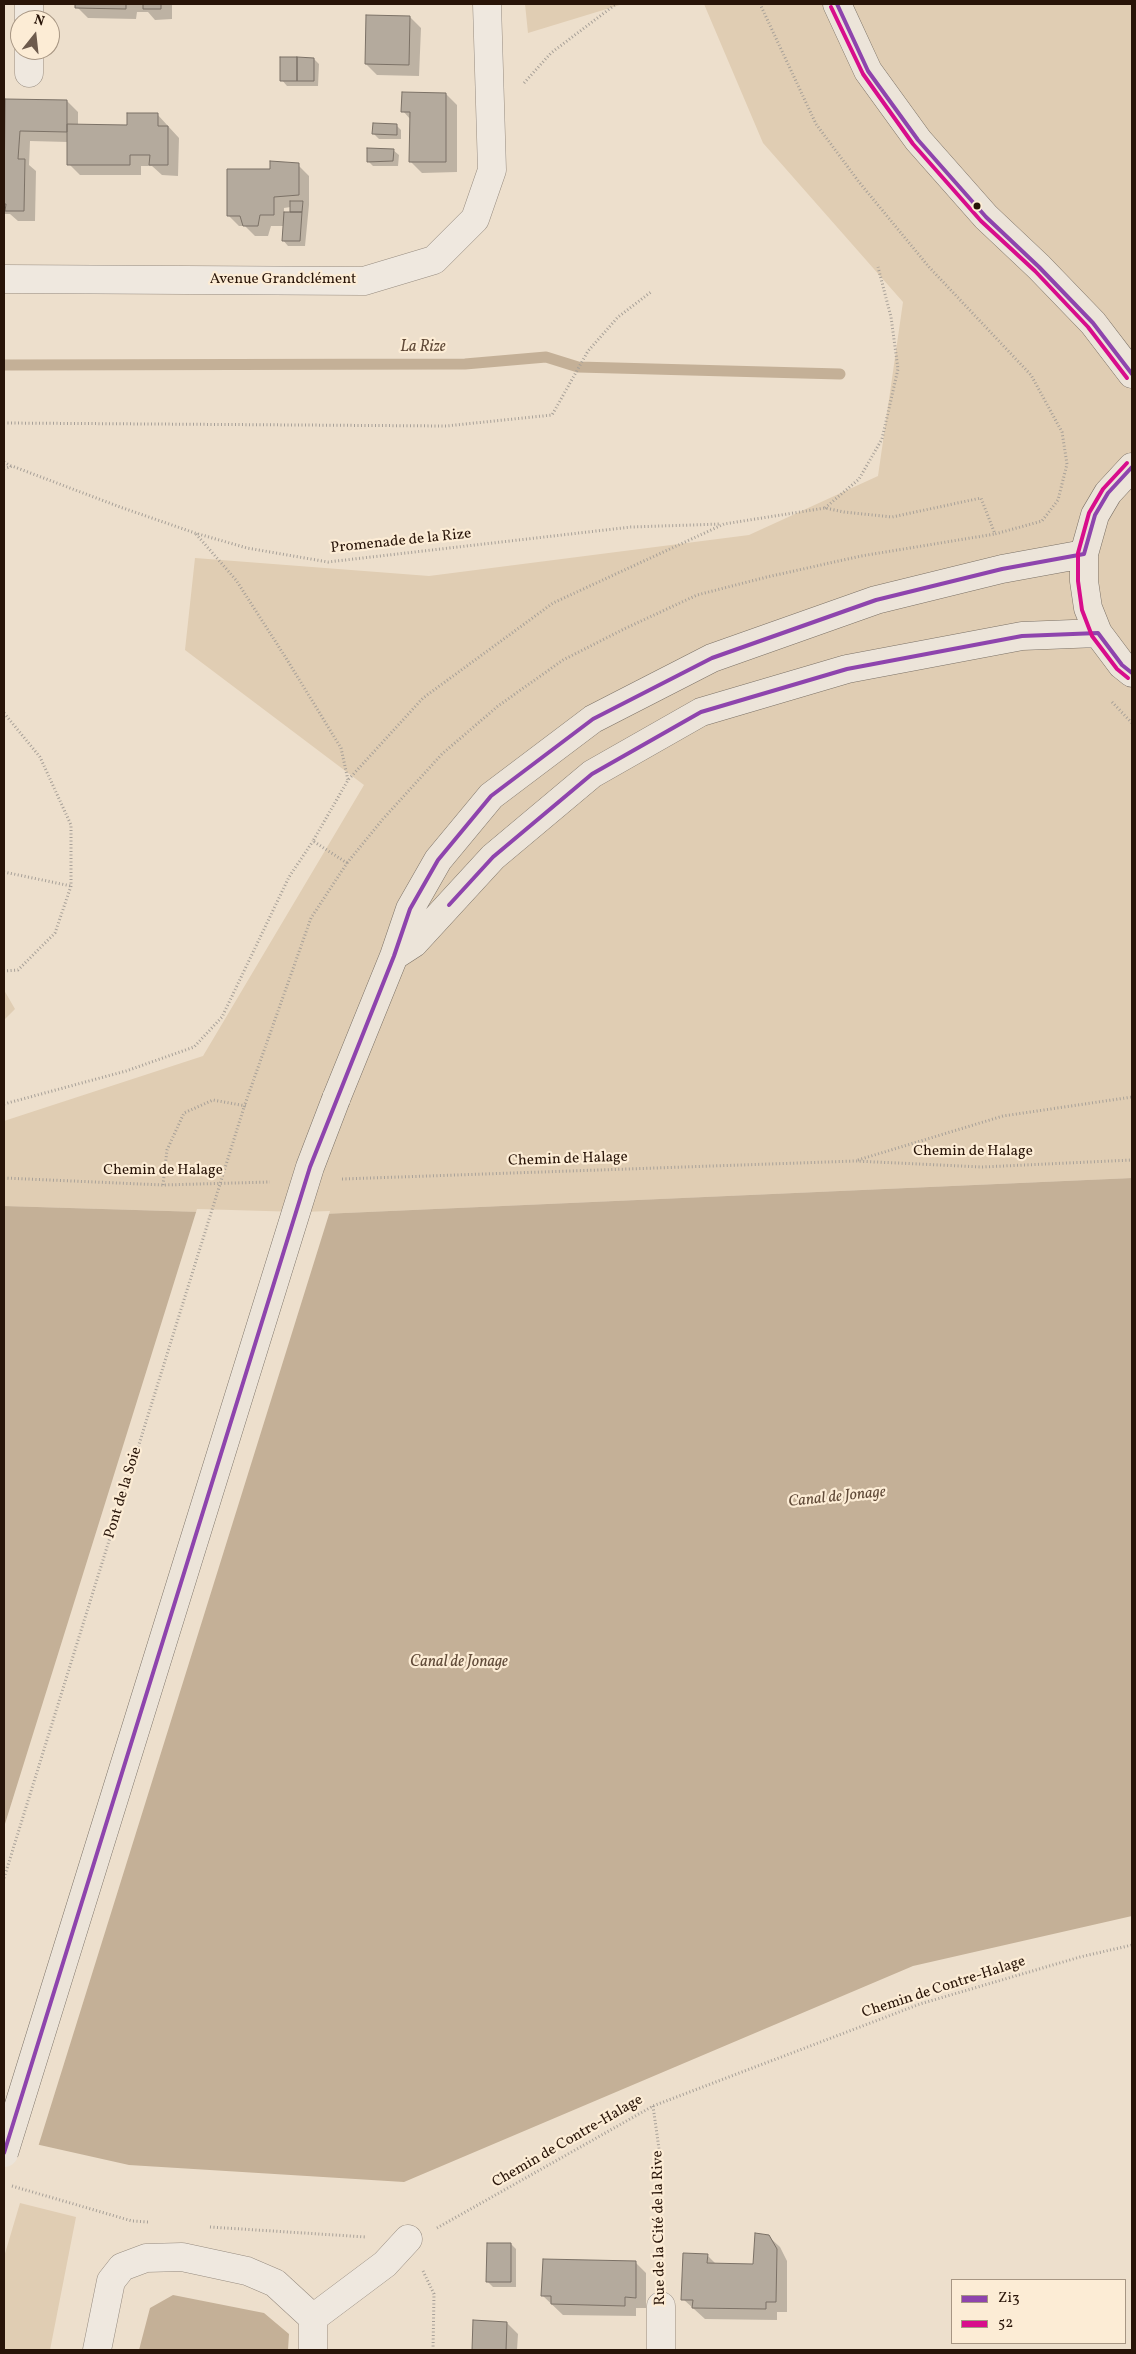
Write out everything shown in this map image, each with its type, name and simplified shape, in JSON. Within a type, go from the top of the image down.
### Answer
[{"type":"main road","points":[[837,4],[868,71],[918,140],[986,217],[1039,267],[1093,323],[1132,374]]},
{"type":"main road","points":[[1132,467],[1108,493],[1095,515],[1084,554],[1084,581],[1088,608],[1098,633],[1122,665],[1132,673]]},
{"type":"main road","points":[[4,2153],[304,1186],[336,1099],[394,956],[410,909],[438,860],[491,796],[593,719],[712,658],[876,600],[1002,569],[1084,554]]},
{"type":"main road","points":[[394,956],[414,943],[493,857],[592,774],[701,712],[847,669],[1022,636],[1098,633]]},
{"type":"street","name":"Avenue Grandclément","points":[[4,279],[364,281],[434,260],[475,219],[492,170],[487,4]]},
{"type":"street","points":[[313,2318],[385,2264],[408,2240]]},
{"type":"street","points":[[97,2350],[111,2281],[122,2267],[146,2258],[182,2257],[247,2271],[275,2283],[313,2318],[313,2350]]},
{"type":"street","name":"Rue de la Cité de la Rive","points":[[660,2350],[661,2306]]},
{"type":"path","points":[[490,105],[519,88],[551,53],[616,4]]},
{"type":"path","name":"Pont de la Soie","points":[[4,1878],[245,1107],[311,918],[346,863],[382,819],[442,754],[491,712],[563,660],[624,628],[697,595],[715,590],[860,556],[995,534],[1042,521],[1058,500],[1066,464],[1062,432],[1031,375],[929,267],[859,182],[816,124],[760,4]]},
{"type":"path","points":[[825,508],[859,479],[882,439],[898,369],[891,317],[878,267]]},
{"type":"path","points":[[4,423],[446,426],[552,414],[588,351],[618,317],[651,292]]},
{"type":"path","name":"Promenade de la Rize","points":[[4,462],[195,533],[247,548],[328,562],[631,527],[724,524]]},
{"type":"path","points":[[4,470],[12,466]]},
{"type":"path","points":[[4,1104],[126,1071],[194,1046],[222,1017],[289,876],[313,841],[348,780],[423,698],[553,603],[724,524],[825,508],[892,517],[981,498],[995,534]]},
{"type":"path","points":[[195,533],[236,580],[286,658],[341,748],[348,780]]},
{"type":"path","points":[[4,713],[40,757],[71,825],[71,886],[55,933],[18,970],[4,971]]},
{"type":"path","points":[[313,841],[346,863]]},
{"type":"path","points":[[4,872],[71,886]]},
{"type":"path","points":[[855,1161],[1003,1116],[1132,1097]]},
{"type":"path","points":[[163,1185],[167,1150],[184,1113],[213,1100],[245,1107]]},
{"type":"path","name":"Chemin de Halage","points":[[333,1180],[855,1161],[982,1167],[1132,1160]]},
{"type":"path","name":"Chemin de Halage","points":[[4,1178],[163,1185],[274,1182]]},
{"type":"path","name":"Chemin de Contre-Halage","points":[[202,2226],[408,2240],[447,2224],[653,2106],[920,2004],[1080,1956],[1132,1945]]},
{"type":"path","name":"Rue de la Cité de la Rive","points":[[653,2106],[660,2156],[661,2306]]},
{"type":"path","points":[[4,2184],[132,2221],[152,2222]]},
{"type":"path","points":[[408,2240],[434,2294],[433,2350]]},
{"type":"shaded area","points":[[525,4],[623,4],[528,33]]},
{"type":"shaded area","points":[[704,4],[1132,4],[1132,1178],[300,1215],[4,1206],[4,1121],[203,1056],[364,785],[185,650],[195,558],[429,576],[749,535],[878,476],[903,302],[763,143]]},
{"type":"shaded area","points":[[4,990],[15,1009],[4,1020]]},
{"type":"shaded area","points":[[20,2203],[76,2217],[50,2350],[4,2350],[4,2257]]},
{"type":"water","name":"Canal de Jonage","points":[[1132,1178],[1132,1916],[913,1966],[404,2182],[129,2165],[4,2137],[4,1206],[300,1215]]},
{"type":"water","points":[[173,2295],[264,2313],[289,2334],[288,2350],[139,2350],[150,2308]]},
{"type":"pier","points":[[197,1209],[330,1211],[38,2147],[4,2140],[4,1827]]},
{"type":"building","points":[[75,4],[126,4],[126,9],[75,8]]},
{"type":"building","points":[[143,4],[161,4],[161,9],[143,9]]},
{"type":"building","points":[[366,15],[410,16],[409,65],[365,64]]},
{"type":"building","points":[[280,57],[297,57],[297,81],[280,81]]},
{"type":"building","points":[[297,57],[314,58],[314,81],[297,81]]},
{"type":"building","points":[[402,92],[446,93],[446,162],[409,162],[410,112],[401,112]]},
{"type":"building","points":[[5,99],[67,100],[67,132],[20,131],[18,159],[25,159],[24,211],[5,211]]},
{"type":"building","points":[[127,113],[158,113],[158,126],[168,126],[168,165],[149,165],[150,155],[130,155],[130,165],[67,165],[67,124],[127,125]]},
{"type":"building","points":[[373,123],[397,124],[397,135],[372,134]]},
{"type":"building","points":[[367,148],[394,149],[393,161],[367,162]]},
{"type":"building","points":[[270,161],[299,163],[299,195],[274,197],[274,215],[260,215],[258,226],[243,226],[240,216],[227,216],[227,169],[270,169]]},
{"type":"building","points":[[290,201],[303,201],[302,212],[290,212]]},
{"type":"building","points":[[284,212],[302,212],[300,241],[282,241]]},
{"type":"building","points":[[755,2233],[769,2235],[777,2249],[776,2302],[766,2302],[766,2309],[692,2308],[693,2300],[681,2300],[683,2253],[708,2254],[707,2263],[753,2264]]},
{"type":"building","points":[[487,2243],[511,2243],[511,2282],[486,2282]]},
{"type":"building","points":[[543,2259],[636,2261],[636,2298],[625,2297],[625,2306],[551,2304],[551,2296],[541,2296]]},
{"type":"building","points":[[473,2320],[507,2322],[506,2350],[472,2350]]},
{"type":"waterway","name":"La Rize","points":[[4,365],[465,364],[546,357],[578,367],[840,374]]},
{"type":"transit line","name":"Zi3","points":[[837,4],[868,71],[918,140],[986,217],[1039,267],[1093,323],[1132,374]]},
{"type":"transit line","name":"52","points":[[831,7],[863,74],[913,144],[981,221],[1035,271],[1088,327],[1127,378]]},
{"type":"transit line","name":"52","points":[[1127,463],[1103,489],[1089,513],[1078,553],[1078,581],[1082,610],[1092,636],[1117,669],[1128,678]]},
{"type":"transit line","name":"Zi3","points":[[4,2153],[310,1167],[394,956],[410,909],[438,860],[491,796],[593,719],[712,658],[876,600],[1002,569],[1084,554],[1095,515],[1108,493],[1132,467]]},
{"type":"transit line","name":"Zi3","points":[[449,905],[493,857],[592,774],[701,712],[847,669],[1022,636],[1098,633],[1122,665],[1132,673]]}]
